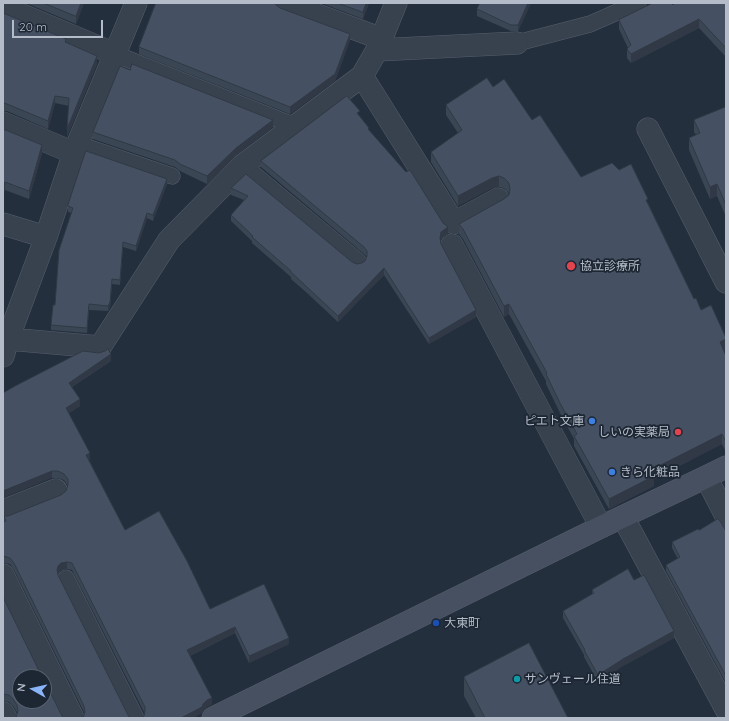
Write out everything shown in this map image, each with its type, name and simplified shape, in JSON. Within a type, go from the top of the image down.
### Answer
[{"type":"street","points":[[136,3],[76,148],[46,237],[5,344],[100,347],[169,240],[243,164],[362,76],[379,44],[396,3]]},
{"type":"street","points":[[285,3],[379,44],[517,44]]},
{"type":"street","points":[[3,7],[115,54]]},
{"type":"street","points":[[362,76],[454,223],[498,199]]},
{"type":"street","points":[[3,123],[76,148]]},
{"type":"street","points":[[648,129],[725,276]]},
{"type":"street","points":[[3,224],[46,237]]},
{"type":"street","points":[[452,245],[601,527]]},
{"type":"street","points":[[213,718],[726,467]]},
{"type":"street","points":[[706,477],[726,516]]},
{"type":"street","points":[[3,511],[56,490]]},
{"type":"street","points":[[623,517],[726,709]]},
{"type":"street","points":[[3,575],[73,718]]},
{"type":"street","points":[[3,712],[6,718]]},
{"type":"lane","points":[[517,44],[590,24],[638,3]]},
{"type":"lane","points":[[115,54],[295,126]]},
{"type":"lane","points":[[76,148],[172,176]]},
{"type":"lane","points":[[243,164],[358,261]]},
{"type":"lane","points":[[66,578],[136,718]]},
{"type":"building","points":[[44,3],[81,3],[76,16]]},
{"type":"building","points":[[156,3],[275,3],[280,8],[350,34],[335,74],[290,107],[139,47]]},
{"type":"building","points":[[338,3],[366,3],[363,12]]},
{"type":"building","points":[[480,3],[528,3],[518,25],[511,25],[477,9]]},
{"type":"building","points":[[653,3],[672,3],[673,5],[675,3],[726,3],[726,48],[699,19],[631,54],[627,49],[631,45],[619,20]]},
{"type":"building","points":[[3,13],[66,39],[65,42],[97,56],[67,129],[69,98],[55,96],[48,121],[3,103]]},
{"type":"building","points":[[132,64],[273,120],[236,148],[207,176],[180,164],[175,160],[93,132],[120,66],[130,70]]},
{"type":"building","points":[[487,78],[493,87],[504,79],[532,120],[540,115],[581,177],[612,163],[619,170],[631,164],[648,199],[646,200],[694,299],[696,298],[701,310],[711,305],[726,338],[720,342],[726,356],[726,442],[722,434],[651,470],[654,476],[609,499],[574,436],[577,434],[560,403],[546,374],[547,373],[509,304],[504,306],[459,224],[509,195],[509,183],[504,178],[499,176],[492,178],[458,196],[431,152],[462,130],[446,105]]},
{"type":"building","points":[[347,96],[360,111],[357,113],[369,128],[368,129],[406,172],[410,170],[443,223],[448,227],[441,232],[441,244],[476,310],[429,338],[384,268],[338,316],[291,271],[252,237],[253,236],[231,215],[248,196],[231,188],[246,174],[352,262],[357,264],[365,261],[367,251],[364,247],[261,161]]},
{"type":"building","points":[[726,107],[726,205],[717,184],[710,187],[689,138],[700,133],[694,120]]},
{"type":"building","points":[[3,129],[42,145],[29,191],[5,182],[3,187]]},
{"type":"building","points":[[86,151],[167,179],[153,215],[147,213],[136,246],[123,242],[120,280],[112,279],[110,302],[108,306],[89,304],[87,328],[51,325],[53,305],[55,305],[59,250],[73,208],[68,206]]},
{"type":"building","points":[[108,349],[111,354],[69,383],[80,399],[66,408],[90,453],[86,455],[125,530],[159,511],[187,561],[210,609],[264,584],[289,638],[249,656],[235,627],[187,650],[212,698],[207,700],[202,707],[181,718],[142,718],[144,716],[145,707],[72,563],[67,562],[61,563],[58,566],[58,575],[130,718],[83,718],[85,712],[84,706],[14,563],[10,558],[3,556],[3,522],[6,521],[4,516],[8,516],[61,495],[66,491],[68,479],[64,474],[58,471],[52,471],[3,491],[3,393],[83,351],[99,353]]},
{"type":"building","points":[[718,519],[726,531],[726,676],[666,565],[680,557],[672,542],[698,529],[699,530]]},
{"type":"building","points":[[628,569],[634,580],[644,575],[674,631],[623,659],[598,675],[563,611],[594,593],[592,590]]},
{"type":"building","points":[[3,597],[38,669],[12,669],[12,698],[9,695],[3,694]]},
{"type":"building","name":"サンヴェール住道","points":[[529,643],[568,718],[485,718],[464,677]]},
{"type":"building","points":[[52,696],[63,718],[16,718],[18,709],[52,709]]},
{"type":"place","name":"協立診療所","points":[[571,266]]},
{"type":"place","name":"ピエト文庫","points":[[592,421]]},
{"type":"place","name":"しいの実薬局","points":[[678,432]]},
{"type":"place","name":"きら化粧品","points":[[612,472]]},
{"type":"place","name":"大東町","points":[[436,623]]},
{"type":"place","name":"サンヴェール住道","points":[[517,679]]}]
